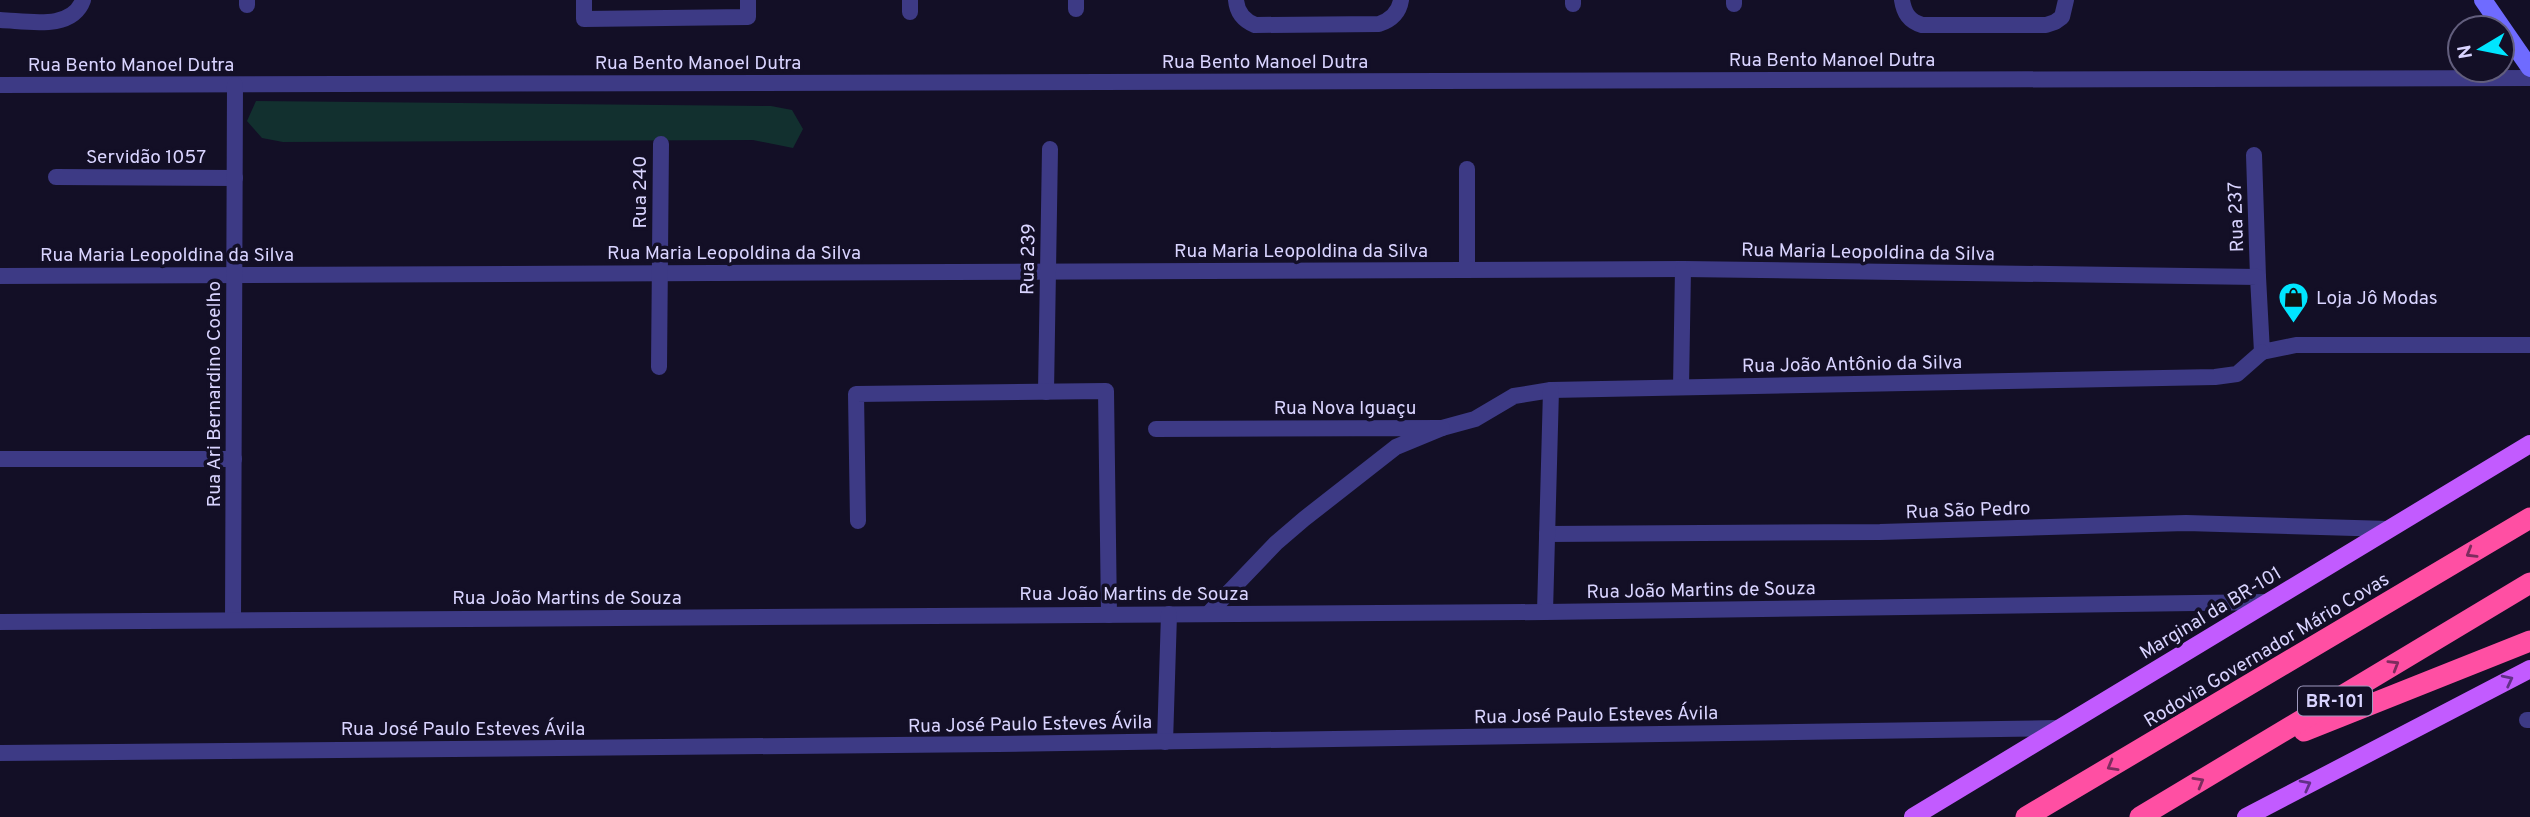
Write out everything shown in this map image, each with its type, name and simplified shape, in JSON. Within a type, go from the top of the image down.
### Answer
[{"type":"highway","name":"Rodovia Governador Mário Covas","points":[[2026,817],[2530,518]]},
{"type":"highway","name":"BR-101","points":[[2140,817],[2530,583]]},
{"type":"highway","points":[[2246,755],[2530,641]]},
{"type":"main road","points":[[2483,0],[2530,68]]},
{"type":"main road","name":"Marginal da BR-101","points":[[1913,817],[2530,444]]},
{"type":"main road","points":[[2246,817],[2530,669]]},
{"type":"street","points":[[584,0],[584,19],[748,18],[748,0]]},
{"type":"street","points":[[1902,0],[1907,16],[1922,25],[2046,24],[2062,17],[2066,0]]},
{"type":"street","points":[[1238,7],[1247,21],[1255,25],[1379,24],[1388,21],[1399,6]]},
{"type":"street","points":[[0,20],[62,21],[80,7]]},
{"type":"street","name":"Rua Bento Manoel Dutra","points":[[0,85],[2530,78]]},
{"type":"street","name":"Rua Ari Bernardino Coelho","points":[[233,620],[235,85]]},
{"type":"street","name":"Rua 240","points":[[659,367],[661,144]]},
{"type":"street","name":"Rua 239","points":[[1046,392],[1050,149]]},
{"type":"street","name":"Rua 237","points":[[2254,155],[2258,276]]},
{"type":"street","points":[[1467,169],[1467,270]]},
{"type":"street","name":"Servidão 1057","points":[[57,177],[235,178]]},
{"type":"street","points":[[1681,387],[1683,269]]},
{"type":"street","name":"Rua Maria Leopoldina da Silva","points":[[0,276],[1683,269],[2258,276]]},
{"type":"street","points":[[2258,276],[2262,352],[2297,345],[2530,345]]},
{"type":"street","name":"Rua João Antônio da Silva","points":[[1442,428],[1475,419],[1514,396],[1551,390],[2215,377],[2237,374],[2262,352]]},
{"type":"street","points":[[1545,612],[1551,390]]},
{"type":"street","points":[[858,522],[856,394],[1106,391],[1109,615]]},
{"type":"street","name":"Rua Nova Iguaçu","points":[[1156,429],[1442,428]]},
{"type":"street","name":"Rua Nova Iguaçu","points":[[1208,614],[1267,552],[1304,519],[1396,447],[1442,428]]},
{"type":"street","points":[[0,459],[234,459]]},
{"type":"street","name":"Rua São Pedro","points":[[1547,534],[1880,532],[2186,523],[2389,529]]},
{"type":"street","name":"Rua João Martins de Souza","points":[[0,622],[1545,612],[2268,602]]},
{"type":"street","points":[[1165,742],[1169,614]]},
{"type":"street","name":"Rua José Paulo Esteves Ávila","points":[[0,753],[1165,742],[2059,728]]},
{"type":"green space","points":[[256,101],[771,106],[792,110],[803,129],[793,148],[753,140],[283,142],[262,138],[247,121]]},
{"type":"place","name":"Loja Jô Modas","points":[[2293,324]]}]
